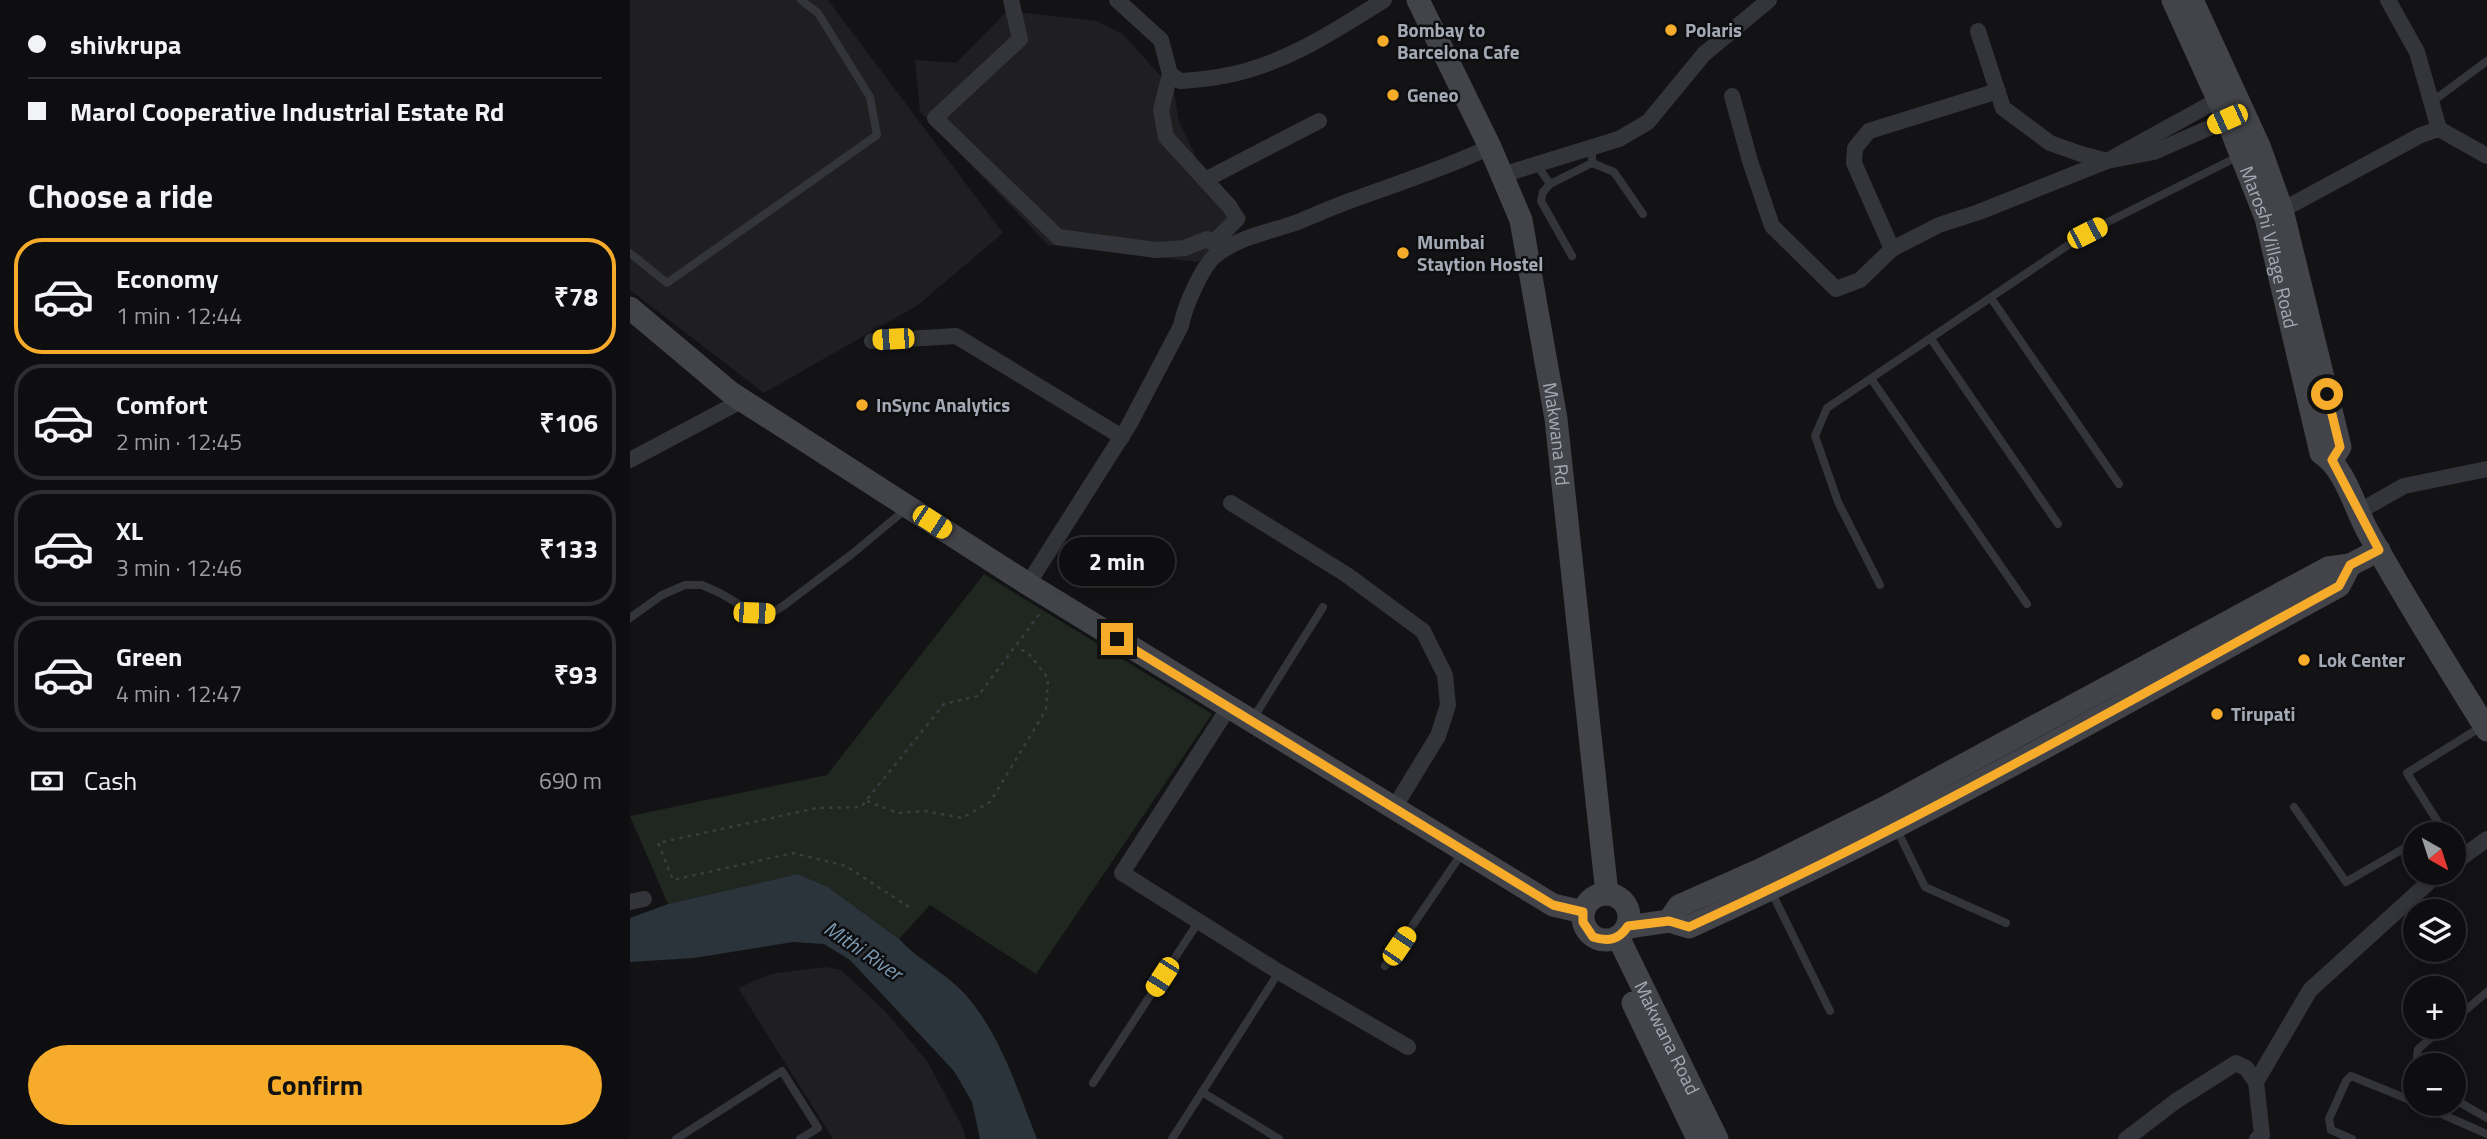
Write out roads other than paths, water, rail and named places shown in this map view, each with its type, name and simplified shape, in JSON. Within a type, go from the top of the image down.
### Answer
[{"type":"street","points":[[1011,0],[1020,39],[935,118],[1058,237],[1156,250],[1185,248],[1207,239],[1213,243],[1237,219],[1230,206],[1166,137],[1161,110],[1170,74],[1161,40],[1117,0]]},
{"type":"street","points":[[1170,74],[1180,81],[1225,76],[1279,60],[1384,0]]},
{"type":"street","name":"Makwana Rd","points":[[1418,0],[1490,146],[1521,220],[1556,419],[1607,894]]},
{"type":"street","points":[[1502,175],[1537,165],[1592,155],[1648,122],[1704,54],[1769,0]]},
{"type":"street","name":"Maroshi Village Road","points":[[2173,0],[2230,106],[2281,210],[2340,447],[2332,460]]},
{"type":"street","name":"Maroshi Village Road","points":[[2192,0],[2230,106]]},
{"type":"street","points":[[2388,0],[2417,52],[2440,128],[2487,156]]},
{"type":"street","points":[[1978,31],[2003,108],[2050,143],[2107,162]]},
{"type":"street","points":[[1892,249],[1854,163],[1855,148],[1869,131],[1998,90]]},
{"type":"street","points":[[1732,96],[1772,226],[1836,289],[1860,280],[1892,249],[1939,225],[2107,162],[2230,106]]},
{"type":"street","points":[[1205,180],[1318,121]]},
{"type":"street","points":[[2281,210],[2421,135],[2440,128]]},
{"type":"street","points":[[1028,584],[1122,437],[1181,326],[1182,316],[1199,280],[1215,256],[1256,234],[1292,224],[1354,199],[1450,166],[1490,146]]},
{"type":"street","name":"Maroshi Village Road","points":[[2250,150],[2321,453],[2332,460],[2416,615],[2485,728]]},
{"type":"street","points":[[630,308],[743,400],[1028,584],[1553,905],[1583,912]]},
{"type":"street","points":[[872,341],[956,336],[1122,437]]},
{"type":"street","points":[[630,460],[743,400]]},
{"type":"street","points":[[2358,512],[2404,486],[2487,469]]},
{"type":"street","points":[[1231,503],[1347,575],[1423,631],[1444,675],[1448,705],[1438,736],[1394,808]]},
{"type":"street","points":[[1616,935],[1630,912],[1626,903],[1619,897],[1607,894],[1593,897],[1583,912],[1583,922],[1593,937],[1616,935],[1669,921],[1689,927],[1765,880],[2339,586],[2350,565],[2379,550]]},
{"type":"street","points":[[1229,707],[1122,873],[1279,972],[1408,1047]]},
{"type":"street","points":[[2466,854],[2487,839]]},
{"type":"street","points":[[2256,1082],[2309,990],[2423,886]]},
{"type":"street","name":"Makwana Road","points":[[1616,935],[1678,1079],[1698,1139]]},
{"type":"street","points":[[2126,1139],[2176,1101],[2236,1063],[2246,1068],[2256,1082],[2262,1135],[2257,1139]]},
{"type":"street","name":"Makwana Road","points":[[1678,1079],[1717,1139]]},
{"type":"lane","points":[[630,253],[667,283],[877,135],[870,97],[818,13],[801,0]]},
{"type":"lane","points":[[2433,101],[2487,61]]},
{"type":"lane","points":[[1880,585],[1838,502],[1815,436],[1827,408],[2087,233],[2250,150]]},
{"type":"lane","points":[[1572,256],[1541,201],[1543,192],[1550,184],[1592,155],[1614,172],[1643,214]]},
{"type":"lane","points":[[1537,165],[1550,184]]},
{"type":"lane","points":[[1991,298],[2119,484]]},
{"type":"lane","points":[[1931,339],[2058,524]]},
{"type":"lane","points":[[1872,380],[2027,604]]},
{"type":"lane","points":[[630,618],[662,595],[685,585],[702,585],[754,613],[770,614],[852,554],[909,507]]},
{"type":"lane","points":[[1251,721],[1323,607]]},
{"type":"lane","points":[[2438,822],[2407,773],[2485,728]]},
{"type":"lane","points":[[2294,807],[2346,882],[2403,849]]},
{"type":"lane","points":[[1890,818],[1925,887],[2006,923]]},
{"type":"lane","points":[[1385,966],[1464,850]]},
{"type":"lane","points":[[1765,880],[1830,1011]]},
{"type":"lane","points":[[1093,1083],[1199,921]]},
{"type":"lane","points":[[1172,1139],[1279,972]]},
{"type":"lane","points":[[2466,1010],[2487,992]]},
{"type":"lane","points":[[2418,1053],[2418,1049],[2430,1039]]},
{"type":"lane","points":[[677,1139],[782,1071],[818,1128],[800,1139]]},
{"type":"lane","points":[[2352,1139],[2331,1130],[2329,1118],[2346,1081],[2351,1076],[2403,1097]]},
{"type":"lane","points":[[1202,1092],[1279,1139]]},
{"type":"lane","points":[[2466,1107],[2487,1118]]},
{"type":"lane","points":[[2446,1116],[2487,1134]]},
{"type":"water","name":"Mithi River","points":[[798,874],[828,887],[899,939],[965,994],[989,1027],[998,1045],[1037,1139],[980,1139],[972,1102],[954,1071],[850,960],[824,944],[793,942],[694,958],[630,962],[630,918],[668,904]]},
{"type":"place","name":"Polaris","points":[[1671,30]]},
{"type":"place","name":"Bombay to Barcelona Cafe","points":[[1383,41]]},
{"type":"place","name":"Geneo","points":[[1393,95]]},
{"type":"place","name":"Mumbai Staytion Hostel","points":[[1403,253]]},
{"type":"place","name":"InSync Analytics","points":[[862,405]]},
{"type":"place","name":"Lok Center","points":[[2304,660]]},
{"type":"place","name":"Tirupati","points":[[2217,714]]}]
